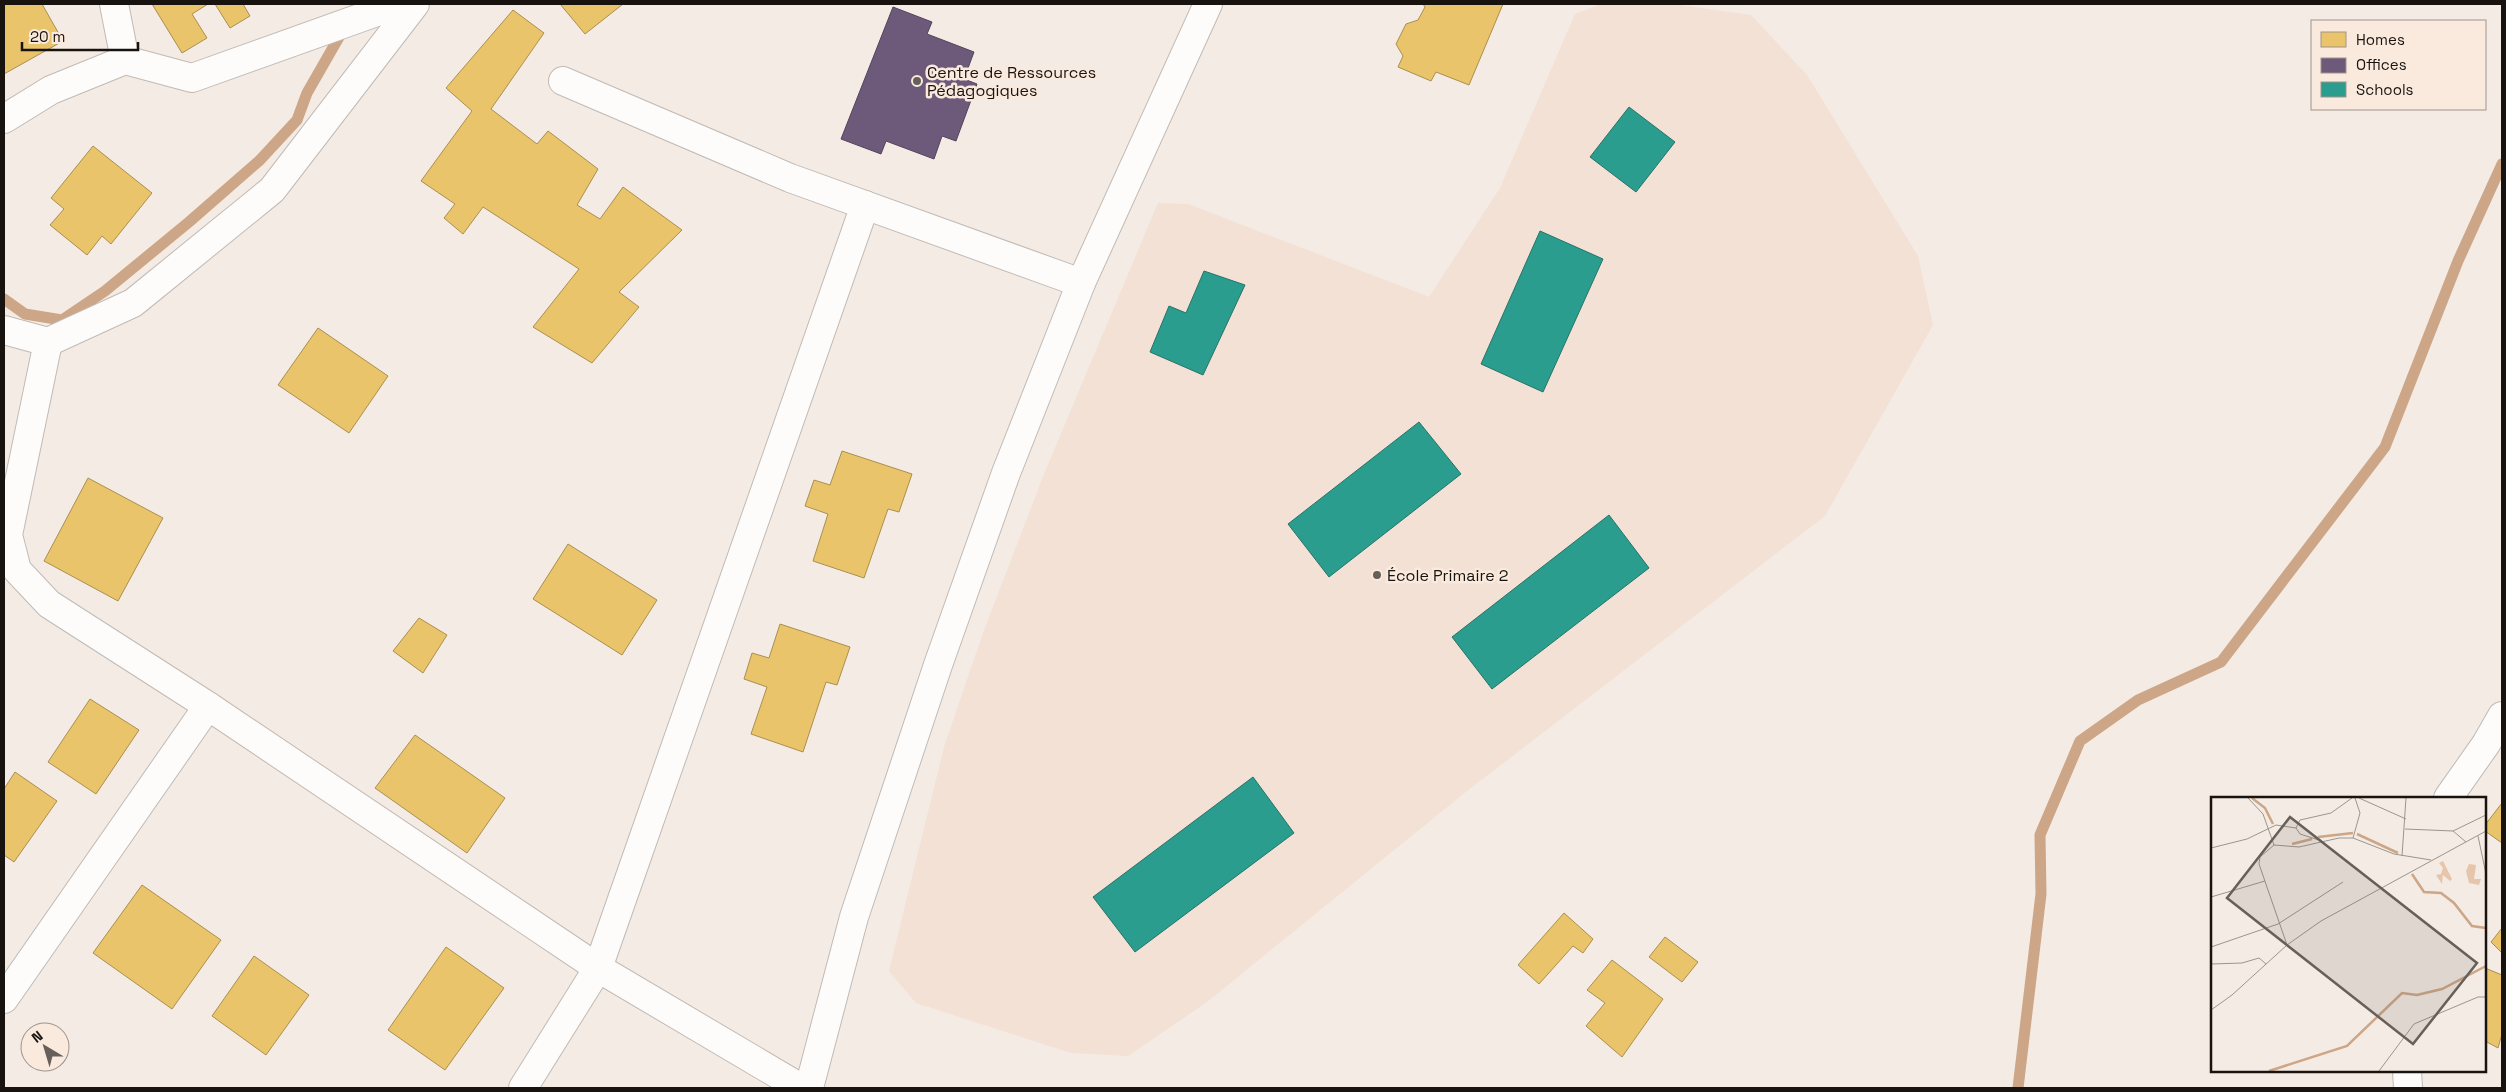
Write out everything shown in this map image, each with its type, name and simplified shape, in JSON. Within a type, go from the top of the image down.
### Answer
[{"type":"street","points":[[114,4],[125,60]]},
{"type":"street","points":[[4,119],[51,90],[125,60],[192,78],[399,4]]},
{"type":"street","points":[[4,330],[48,342],[133,303],[272,190],[415,4]]},
{"type":"street","points":[[809,1088],[854,917],[916,729],[1003,482],[1081,283],[1208,4]]},
{"type":"street","points":[[563,81],[790,178],[1081,283]]},
{"type":"street","points":[[523,1088],[598,968],[865,205]]},
{"type":"street","points":[[48,342],[8,535],[17,570],[49,604],[208,706],[598,968],[801,1088]]},
{"type":"street","points":[[4,999],[208,706]]},
{"type":"street","points":[[2449,797],[2486,744],[2502,716]]},
{"type":"street","points":[[2407,1072],[2408,1088]]},
{"type":"shaded area","name":"École Primaire 2","points":[[1601,4],[1672,4],[1751,15],[1807,75],[1918,256],[1933,325],[1825,516],[1467,791],[1207,1002],[1128,1056],[1071,1053],[916,1003],[889,971],[944,747],[983,633],[1044,474],[1158,203],[1188,204],[1429,297],[1500,188],[1575,14]]},
{"type":"building: Homes","points":[[4,4],[42,4],[63,41],[4,74]]},
{"type":"building: Homes","points":[[152,4],[208,4],[192,14],[207,38],[182,53]]},
{"type":"building: Homes","points":[[215,4],[243,4],[250,16],[230,28]]},
{"type":"building: Homes","points":[[560,4],[623,4],[585,34]]},
{"type":"building: Homes","points":[[1423,4],[1503,4],[1469,85],[1436,72],[1431,81],[1398,67],[1403,56],[1396,44],[1406,24],[1418,20],[1425,7]]},
{"type":"building: Homes","points":[[513,10],[544,33],[491,109],[537,144],[548,131],[598,169],[577,205],[600,219],[623,187],[682,230],[619,292],[639,307],[592,363],[533,327],[579,269],[483,207],[463,234],[444,218],[455,204],[421,181],[472,111],[446,88]]},
{"type":"building: Homes","points":[[93,146],[152,193],[111,244],[102,236],[87,255],[50,225],[64,209],[51,198]]},
{"type":"building: Homes","points":[[318,328],[388,376],[349,433],[278,385]]},
{"type":"building: Homes","points":[[842,451],[912,474],[899,512],[888,509],[864,578],[813,561],[828,514],[805,506],[814,480],[830,485]]},
{"type":"building: Homes","points":[[88,478],[163,518],[118,601],[44,561]]},
{"type":"building: Homes","points":[[568,544],[657,600],[622,655],[533,599]]},
{"type":"building: Homes","points":[[419,618],[447,635],[423,673],[393,651]]},
{"type":"building: Homes","points":[[780,624],[850,647],[837,685],[826,682],[803,752],[751,734],[767,687],[744,679],[752,653],[769,658]]},
{"type":"building: Homes","points":[[90,699],[139,730],[96,794],[48,762]]},
{"type":"building: Homes","points":[[415,735],[505,798],[467,853],[375,788]]},
{"type":"building: Homes","points":[[15,772],[57,801],[14,862],[4,855],[4,789]]},
{"type":"building: Homes","points":[[2502,803],[2502,843],[2486,832],[2486,824]]},
{"type":"building: Homes","points":[[142,885],[221,940],[172,1009],[93,953]]},
{"type":"building: Homes","points":[[1564,913],[1593,939],[1583,953],[1573,946],[1539,984],[1518,965]]},
{"type":"building: Homes","points":[[2502,928],[2502,953],[2491,942]]},
{"type":"building: Homes","points":[[1665,937],[1698,962],[1682,982],[1649,957]]},
{"type":"building: Homes","points":[[446,947],[504,988],[445,1070],[388,1030]]},
{"type":"building: Homes","points":[[254,956],[309,995],[266,1055],[212,1016]]},
{"type":"building: Homes","points":[[1612,960],[1663,999],[1622,1057],[1586,1026],[1605,1003],[1587,990]]},
{"type":"building: Homes","points":[[2486,968],[2502,975],[2502,1034],[2498,1048],[2486,1042]]},
{"type":"building: Offices","name":"Centre de Ressources Pédagogiques","points":[[893,7],[932,22],[927,34],[974,52],[964,79],[977,84],[956,141],[942,136],[934,159],[886,141],[881,154],[841,139]]},
{"type":"building: Schools","points":[[1629,107],[1675,142],[1636,192],[1590,157]]},
{"type":"building: Schools","points":[[1540,231],[1603,259],[1543,392],[1481,364]]},
{"type":"building: Schools","points":[[1204,271],[1245,285],[1203,375],[1150,352],[1169,306],[1186,313]]},
{"type":"building: Schools","points":[[1419,422],[1461,474],[1329,577],[1288,524]]},
{"type":"building: Schools","points":[[1609,515],[1649,568],[1492,689],[1452,637]]},
{"type":"building: Schools","points":[[1253,777],[1294,833],[1135,952],[1093,897]]},
{"type":"waterway","points":[[4,299],[25,314],[62,320],[105,291],[189,222],[260,160],[297,120],[307,93],[358,4]]},
{"type":"waterway","points":[[2018,1088],[2041,894],[2040,835],[2080,741],[2138,700],[2221,662],[2385,447],[2458,261],[2502,164]]},
{"type":"place","name":"Centre de Ressources Pédagogiques","points":[[917,81]]},
{"type":"place","name":"École Primaire 2","points":[[1377,575]]}]
